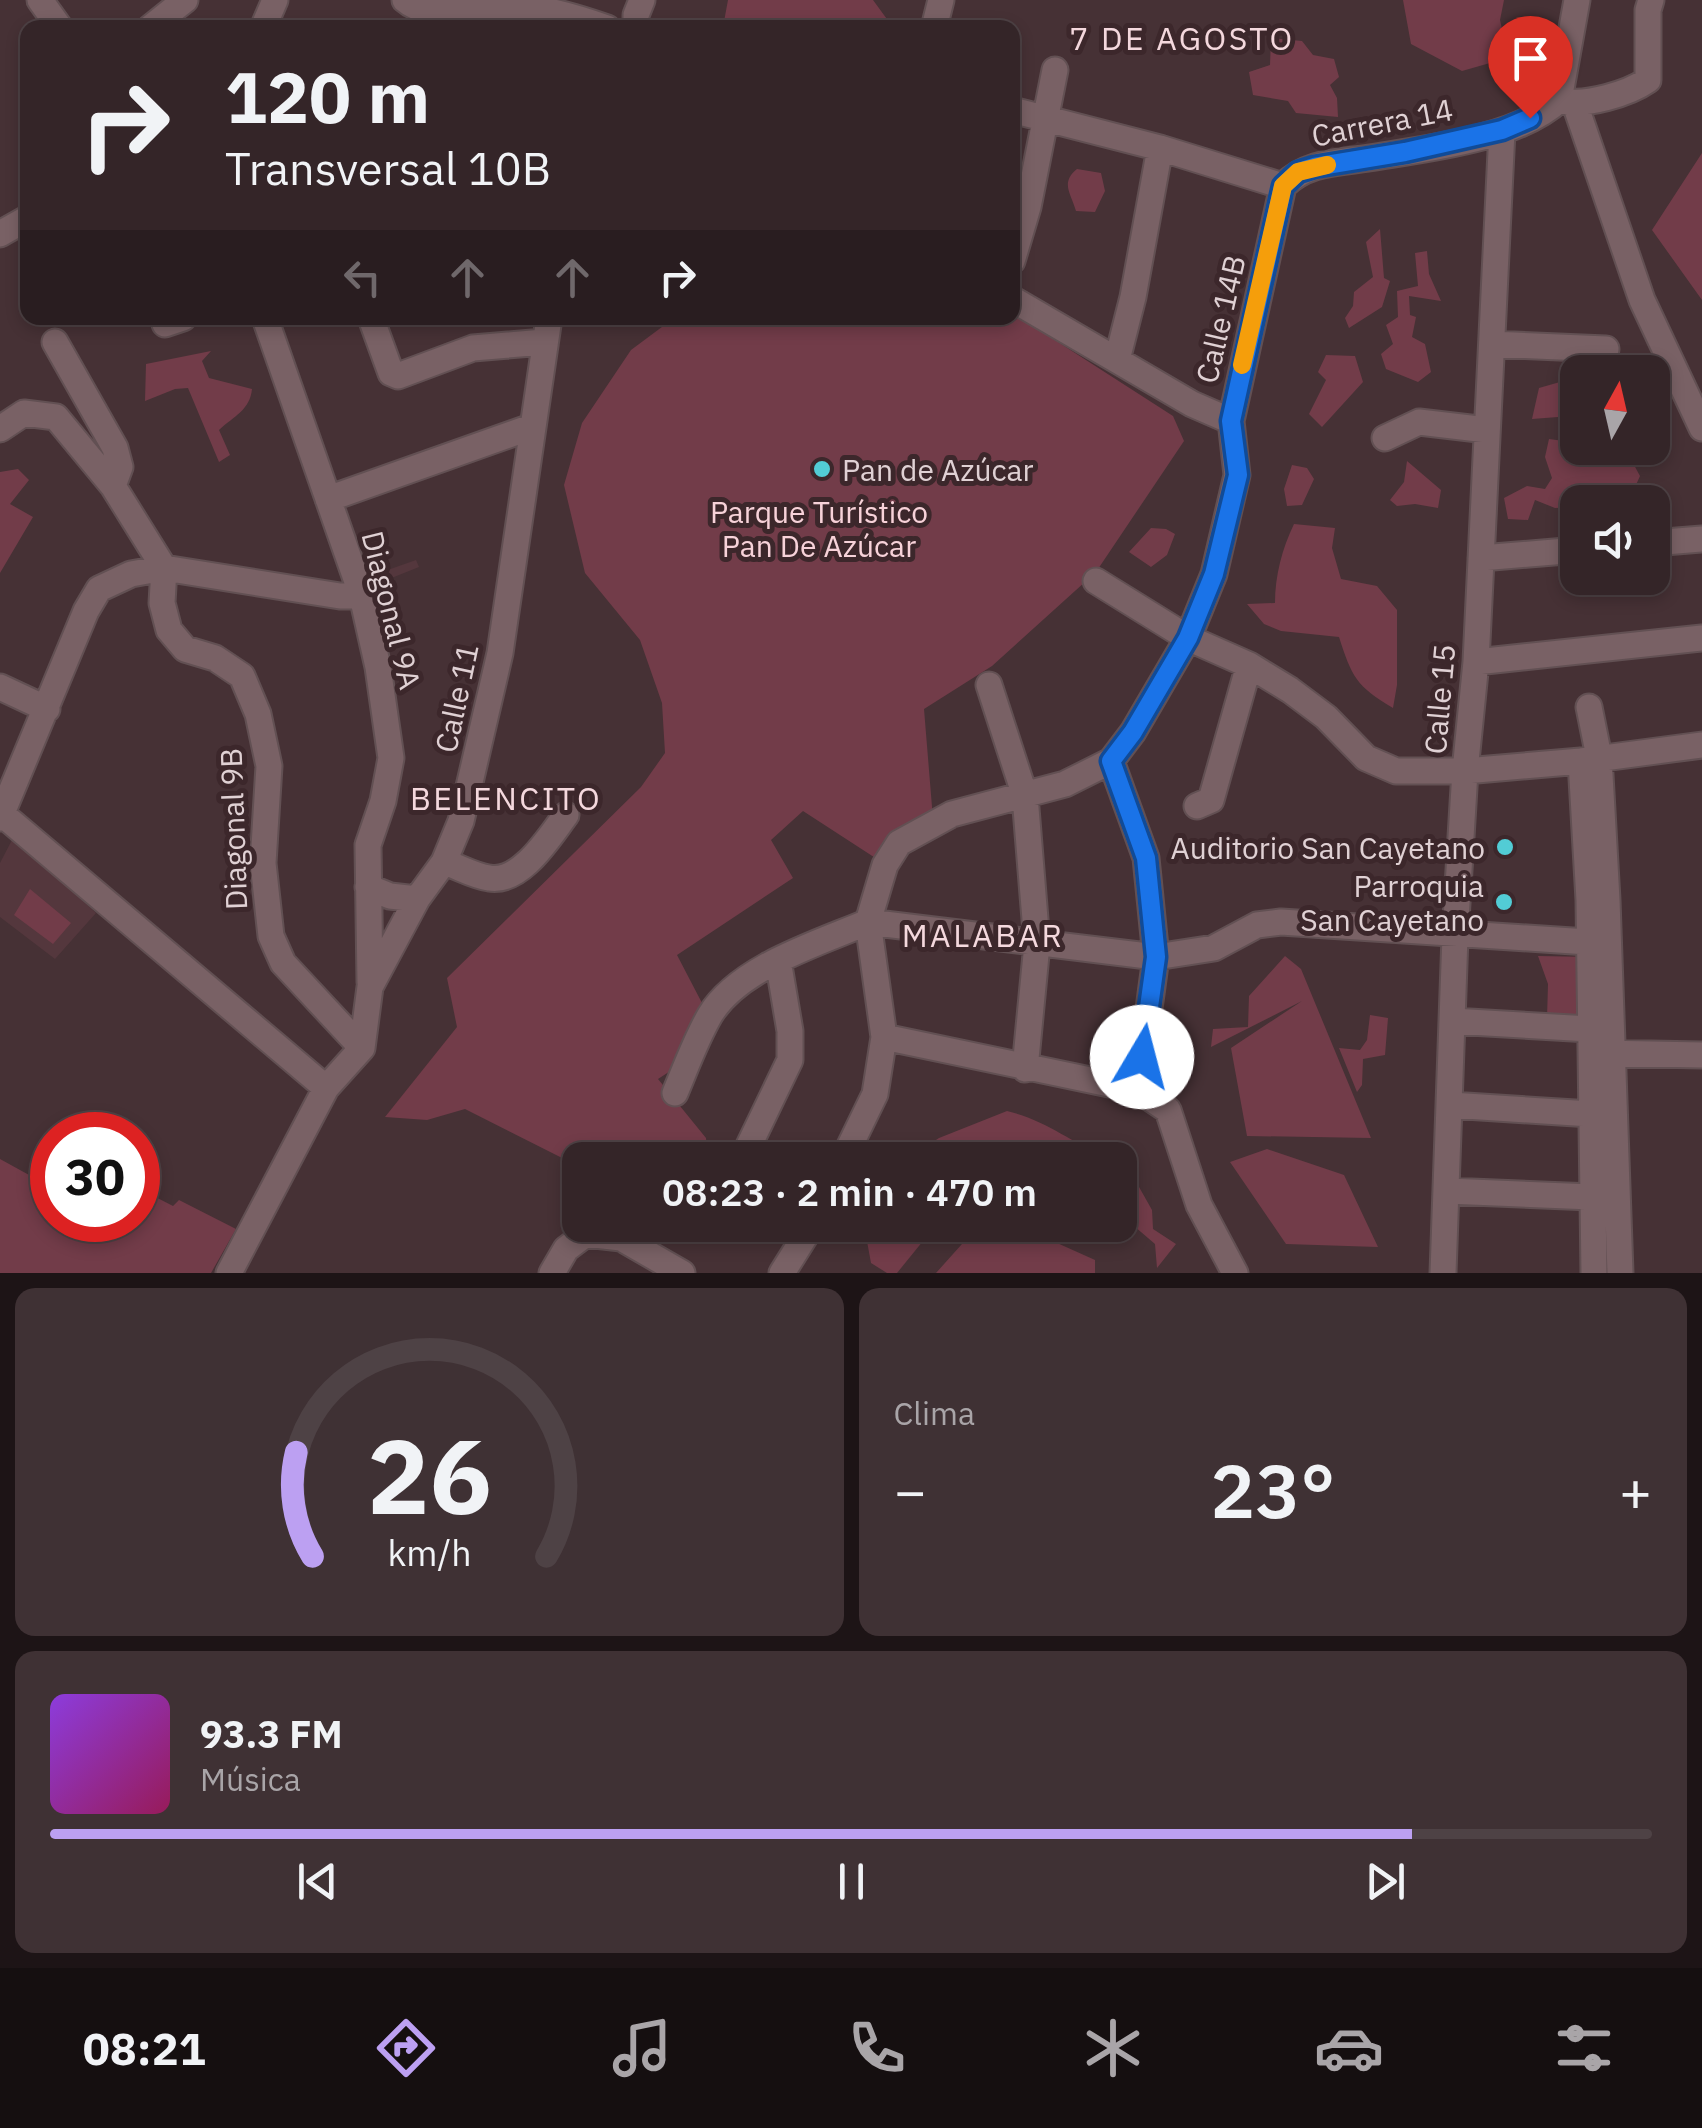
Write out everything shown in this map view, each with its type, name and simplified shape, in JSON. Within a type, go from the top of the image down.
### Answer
[{"type":"street","points":[[160,20],[185,0]]},
{"type":"street","points":[[1576,0],[1567,102],[1642,300],[1702,428]]},
{"type":"street","name":"Carrera 14","points":[[1283,186],[1298,172],[1314,167],[1502,130],[1567,102],[1638,87],[1648,80],[1650,0]]},
{"type":"street","points":[[413,12],[504,4],[554,18]]},
{"type":"street","points":[[1020,204],[1046,118],[1055,70]]},
{"type":"street","points":[[1020,112],[1160,148],[1283,186]]},
{"type":"street","name":"Calle 15","points":[[1443,1273],[1455,936],[1476,662],[1502,130]]},
{"type":"street","points":[[1117,360],[1133,297],[1160,148]]},
{"type":"street","name":"Calle 14B","points":[[1111,761],[1133,732],[1188,638],[1214,574],[1238,475],[1231,421],[1283,186]]},
{"type":"street","points":[[1020,304],[1192,404],[1231,421]]},
{"type":"street","name":"Diagonal 9A","points":[[267,325],[362,596],[378,668],[390,758],[383,801],[368,845],[370,987]]},
{"type":"street","points":[[374,325],[391,373],[404,375],[473,348],[546,330]]},
{"type":"street","name":"Calle 11","points":[[362,1048],[370,987],[416,899],[444,862],[462,821],[500,653],[546,330]]},
{"type":"street","points":[[55,342],[120,459],[113,486]]},
{"type":"street","points":[[1492,344],[1606,349]]},
{"type":"street","name":"Diagonal 9B","points":[[0,429],[24,413],[56,416],[113,486],[164,568],[162,602],[169,630],[185,648],[215,658],[242,676],[258,714],[268,766],[263,862],[271,936],[283,963],[362,1048]]},
{"type":"street","points":[[1385,438],[1419,422],[1488,430]]},
{"type":"street","points":[[328,498],[531,427]]},
{"type":"street","points":[[1670,542],[1702,539]]},
{"type":"street","points":[[1481,558],[1560,551]]},
{"type":"street","points":[[326,1088],[1,816],[86,611],[99,589],[130,574],[164,568],[340,596],[362,596]]},
{"type":"street","points":[[1096,581],[1188,638],[1248,665],[1326,717],[1366,758],[1396,771],[1465,771],[1702,745]]},
{"type":"street","points":[[1476,662],[1702,638]]},
{"type":"street","points":[[1197,806],[1211,800],[1220,778],[1248,665]]},
{"type":"street","points":[[989,685],[1025,796],[1037,944],[1025,1068]]},
{"type":"street","points":[[0,687],[47,709]]},
{"type":"street","points":[[1589,706],[1598,900],[1598,1045],[1591,1114],[1594,1273]]},
{"type":"street","points":[[852,1142],[875,1094],[884,1038],[868,922],[885,865],[898,843],[952,814],[1065,784],[1111,761],[1146,858],[1156,957],[1138,1090]]},
{"type":"street","points":[[444,862],[499,878],[532,858],[566,815]]},
{"type":"street","points":[[368,887],[390,896],[416,899]]},
{"type":"street","points":[[1598,900],[1588,942],[1620,1273]]},
{"type":"street","points":[[676,1092],[712,1011],[741,983],[778,960],[868,922],[1156,957],[1214,948],[1257,925],[1282,922],[1588,942]]},
{"type":"street","points":[[751,1142],[790,1060],[790,1030],[778,960]]},
{"type":"street","points":[[1452,1021],[1598,1045],[1702,1055]]},
{"type":"street","points":[[884,1038],[1138,1090],[1168,1110],[1200,1205],[1235,1273]]},
{"type":"street","points":[[229,1273],[326,1088],[362,1048]]},
{"type":"street","points":[[1450,1104],[1591,1114]]},
{"type":"street","points":[[1448,1191],[1592,1197]]},
{"type":"street","points":[[552,1273],[573,1242]]},
{"type":"street","points":[[629,1242],[682,1273]]},
{"type":"street","points":[[782,1273],[801,1242]]},
{"type":"shaded area","points":[[376,559],[382,572],[416,560],[419,567],[369,587],[361,562]]},
{"type":"shaded area","points":[[13,838],[96,913],[55,959],[0,917],[0,863]]},
{"type":"green space","points":[[728,0],[873,0],[888,20],[724,20]]},
{"type":"green space","points":[[1403,0],[1504,0],[1500,20],[1506,47],[1490,63],[1462,71],[1411,44]]},
{"type":"green space","points":[[1271,38],[1302,41],[1313,55],[1334,59],[1339,77],[1330,85],[1337,98],[1338,117],[1296,113],[1288,101],[1253,95],[1249,72],[1270,65]]},
{"type":"green space","points":[[1702,153],[1702,300],[1652,230]]},
{"type":"green space","points":[[1077,169],[1101,173],[1105,191],[1095,212],[1076,211],[1068,184]]},
{"type":"green space","points":[[1380,229],[1384,278],[1390,281],[1382,307],[1349,328],[1345,318],[1353,306],[1354,292],[1373,277],[1366,242]]},
{"type":"green space","points":[[1427,251],[1429,274],[1441,301],[1409,296],[1410,315],[1416,317],[1412,337],[1425,344],[1431,372],[1418,382],[1386,369],[1381,354],[1393,344],[1386,325],[1398,317],[1397,291],[1418,286],[1415,253]]},
{"type":"green space","name":"Parque Turístico Pan De Azúcar","points":[[1020,318],[1173,416],[1184,441],[1096,572],[992,666],[924,709],[933,819],[880,861],[803,811],[771,840],[793,878],[677,955],[702,1003],[678,1066],[658,1079],[706,1142],[562,1142],[562,1158],[465,1109],[427,1120],[385,1117],[457,1027],[447,978],[641,787],[665,753],[662,703],[640,640],[585,573],[564,485],[582,423],[631,350],[665,325],[1020,325]]},
{"type":"green space","points":[[211,351],[202,361],[209,378],[252,389],[245,408],[219,430],[230,455],[219,462],[188,388],[145,401],[146,364]]},
{"type":"green space","points":[[1326,355],[1355,356],[1363,382],[1322,427],[1309,414],[1326,380],[1318,372]]},
{"type":"green space","points":[[1560,382],[1560,417],[1532,419],[1539,388]]},
{"type":"green space","points":[[1549,439],[1560,440],[1560,465],[1634,465],[1640,476],[1636,485],[1560,485],[1560,508],[1535,500],[1528,520],[1508,519],[1504,498],[1527,486],[1545,489],[1552,478],[1545,457]]},
{"type":"green space","points":[[1407,461],[1441,490],[1438,508],[1397,506],[1390,500],[1404,482]]},
{"type":"green space","points":[[1292,465],[1307,468],[1314,479],[1302,505],[1287,506],[1284,489]]},
{"type":"green space","points":[[18,469],[29,480],[10,504],[33,517],[0,573],[0,472]]},
{"type":"green space","points":[[1294,524],[1335,528],[1332,548],[1341,579],[1377,586],[1397,610],[1397,685],[1393,708],[1357,679],[1339,637],[1281,631],[1264,624],[1247,604],[1275,603],[1280,563]]},
{"type":"green space","points":[[1151,528],[1175,534],[1167,555],[1151,567],[1129,552]]},
{"type":"green space","points":[[30,889],[71,923],[53,944],[14,915]]},
{"type":"green space","points":[[1285,956],[1301,969],[1371,1138],[1247,1136],[1231,1048],[1302,1001],[1211,1047],[1213,1029],[1248,1027],[1249,996]]},
{"type":"green space","points":[[1538,956],[1592,957],[1590,1020],[1547,1019],[1548,984]]},
{"type":"green space","points":[[1370,1015],[1388,1018],[1385,1055],[1363,1059],[1362,1085],[1357,1092],[1339,1048],[1360,1050],[1367,1040]]},
{"type":"green space","points":[[1007,1111],[1077,1142],[933,1142]]},
{"type":"green space","points":[[1267,1149],[1344,1175],[1378,1247],[1286,1244],[1230,1162]]},
{"type":"green space","points":[[0,1159],[30,1176],[30,1242],[160,1242],[160,1199],[173,1206],[179,1200],[236,1229],[211,1273],[0,1273]]},
{"type":"green space","points":[[1137,1183],[1152,1210],[1153,1229],[1176,1244],[1157,1268],[1155,1244],[1137,1229]]},
{"type":"green space","points":[[867,1242],[922,1242],[897,1273],[887,1273],[871,1263]]},
{"type":"green space","points":[[964,1242],[1055,1242],[1095,1260],[1095,1273],[936,1273]]},
{"type":"slow traffic","points":[[1242,365],[1283,186],[1298,172],[1327,165]]},
{"type":"place","name":"Pan de Azúcar","points":[[822,469]]},
{"type":"place","name":"Auditorio San Cayetano","points":[[1505,847]]},
{"type":"place","name":"Parroquia San Cayetano","points":[[1504,902]]},
{"type":"district","name":"7 DE AGOSTO","points":[[1182,38]]},
{"type":"district","name":"BELENCITO","points":[[506,798]]},
{"type":"district","name":"MALABAR","points":[[983,935]]},
{"type":"route","points":[[1142,1057],[1156,957],[1148,873],[1111,761],[1133,732],[1188,638],[1214,574],[1238,475],[1231,421],[1283,186],[1298,172],[1314,167],[1502,130],[1530,118]]}]
